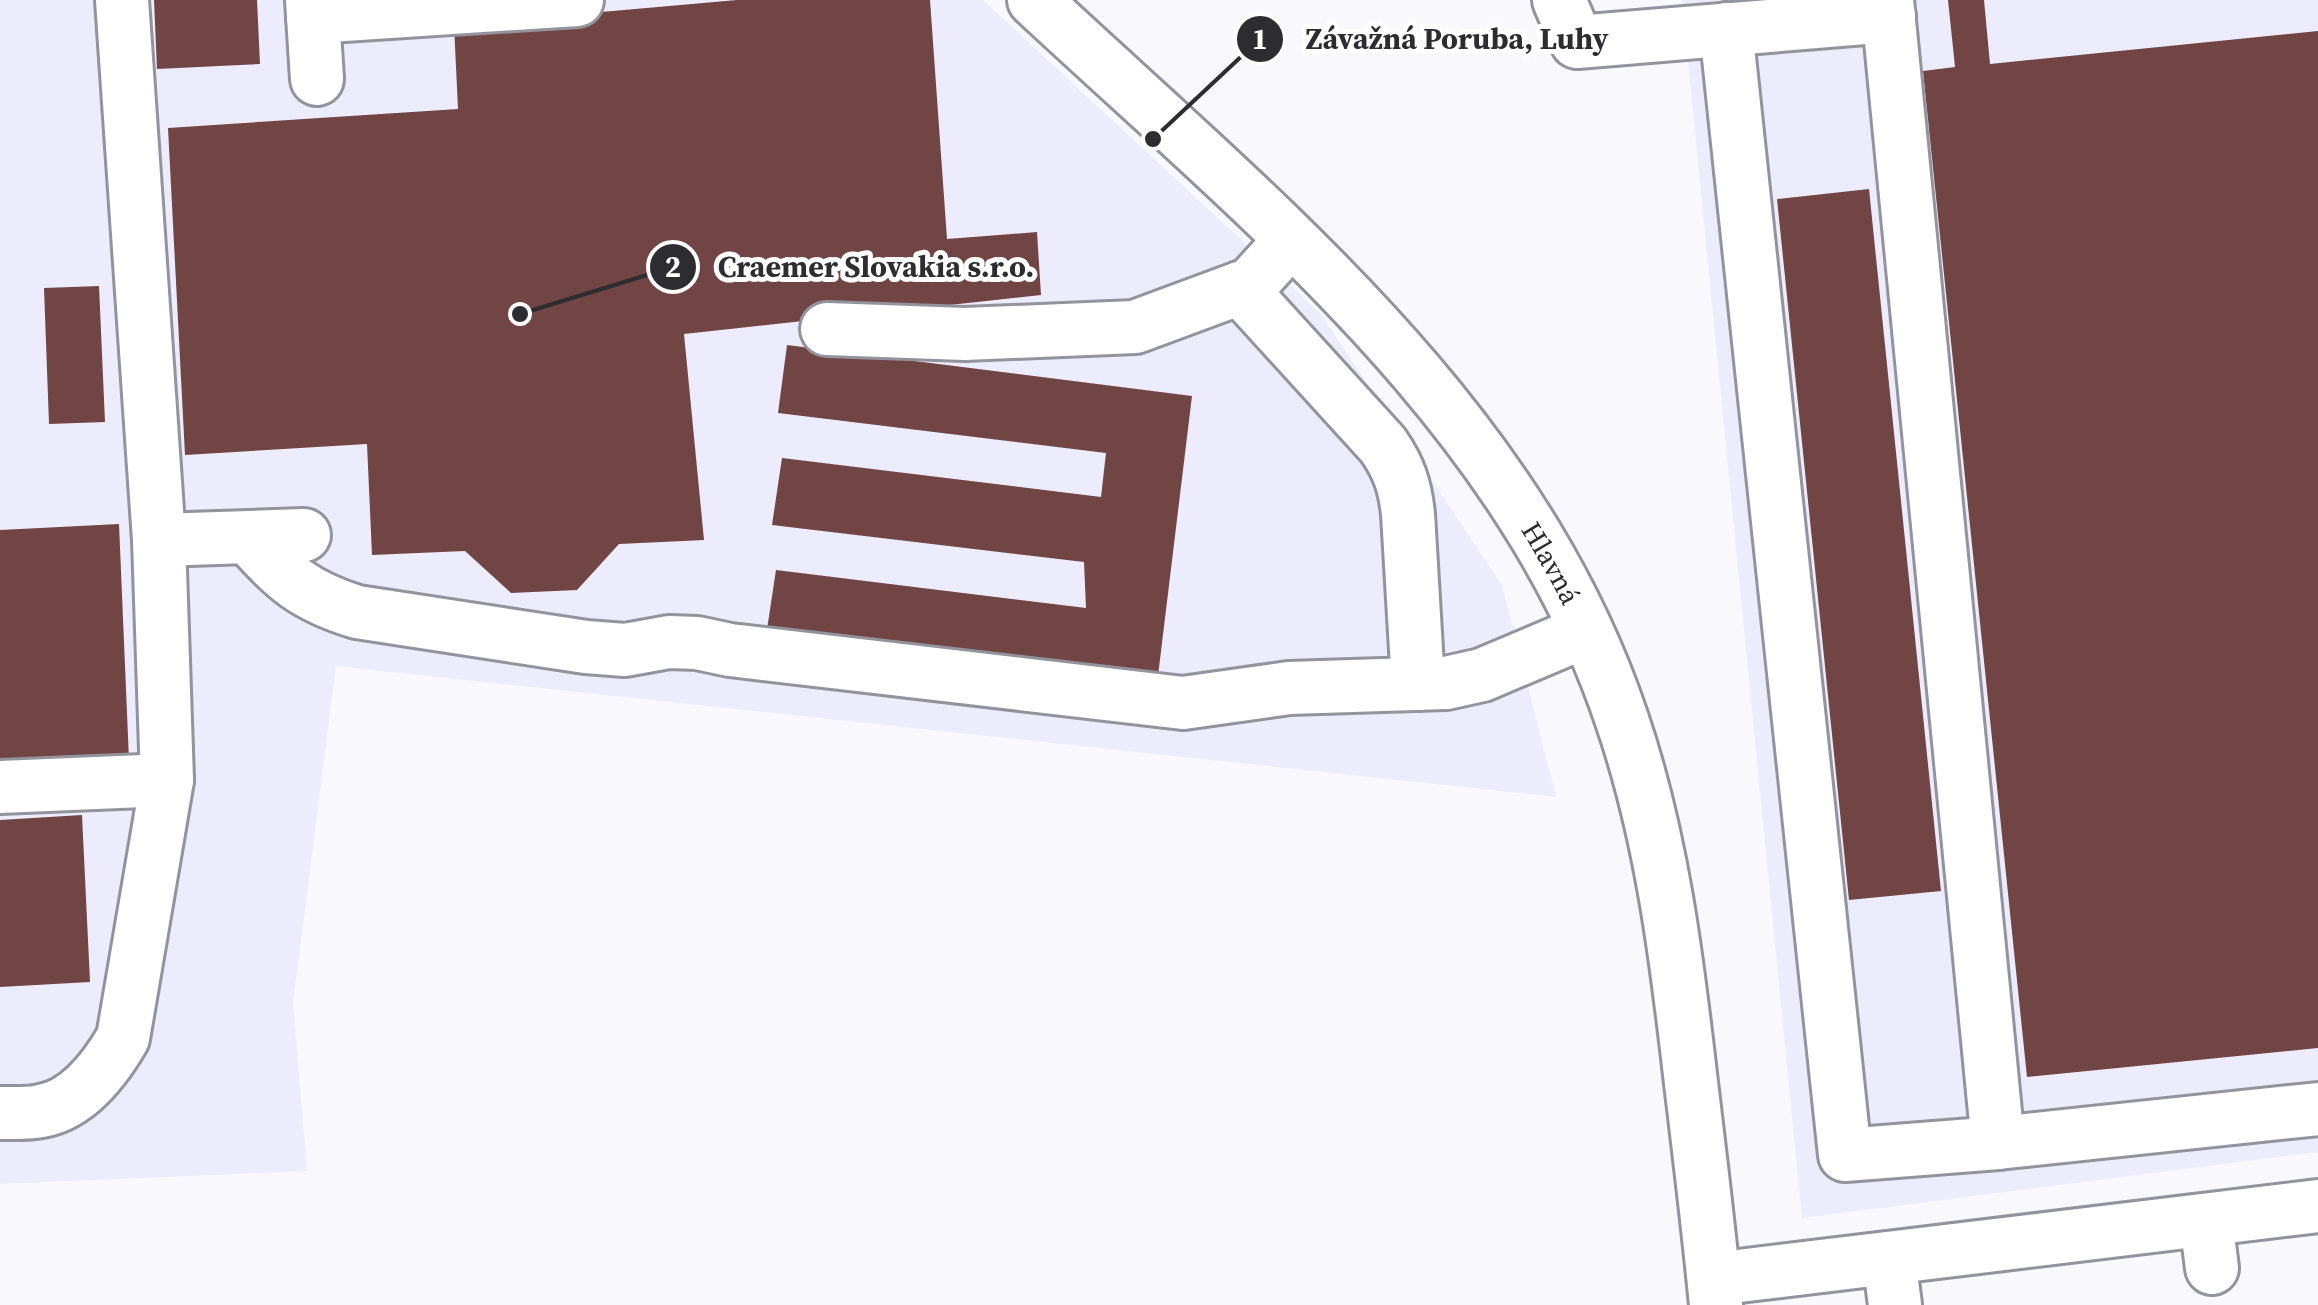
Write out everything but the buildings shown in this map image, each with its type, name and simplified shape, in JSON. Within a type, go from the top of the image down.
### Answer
[{"type":"street","points":[[0,1113],[44,1111],[68,1099],[100,1074],[123,1038],[166,780],[160,540],[122,0]]},
{"type":"street","points":[[317,80],[312,9],[577,0]]},
{"type":"street","name":"Hlavná","points":[[1034,0],[1291,240],[1396,345],[1453,414],[1517,504],[1586,631],[1622,721],[1665,886],[1715,1292]]},
{"type":"street","points":[[1559,0],[1577,42],[1726,29],[1888,8],[1998,1142]]},
{"type":"street","points":[[1726,29],[1846,1156],[2318,1109]]},
{"type":"street","points":[[828,330],[965,334],[1135,326],[1250,284],[1291,240]]},
{"type":"street","points":[[1240,288],[1383,444],[1398,466],[1406,488],[1418,684]]},
{"type":"street","points":[[160,540],[304,535]]},
{"type":"street","points":[[249,538],[278,571],[321,601],[357,612],[586,647],[625,650],[669,642],[697,642],[730,650],[1183,703],[1289,688],[1446,683],[1482,675],[1586,631]]},
{"type":"street","points":[[0,787],[166,780]]},
{"type":"street","points":[[1715,1292],[1892,1282],[2209,1244],[2318,1206]]},
{"type":"shaded area","points":[[0,0],[983,0],[1320,313],[1502,585],[1556,797],[336,666],[293,1003],[307,1171],[0,1184]]},
{"type":"shaded area","points":[[1682,0],[2318,0],[2318,1152],[1802,1218]]},
{"type":"place","name":"Závažná Poruba, Luhy","points":[[1153,139]]},
{"type":"place","name":"Craemer Slovakia s.r.o.","points":[[520,314]]}]
